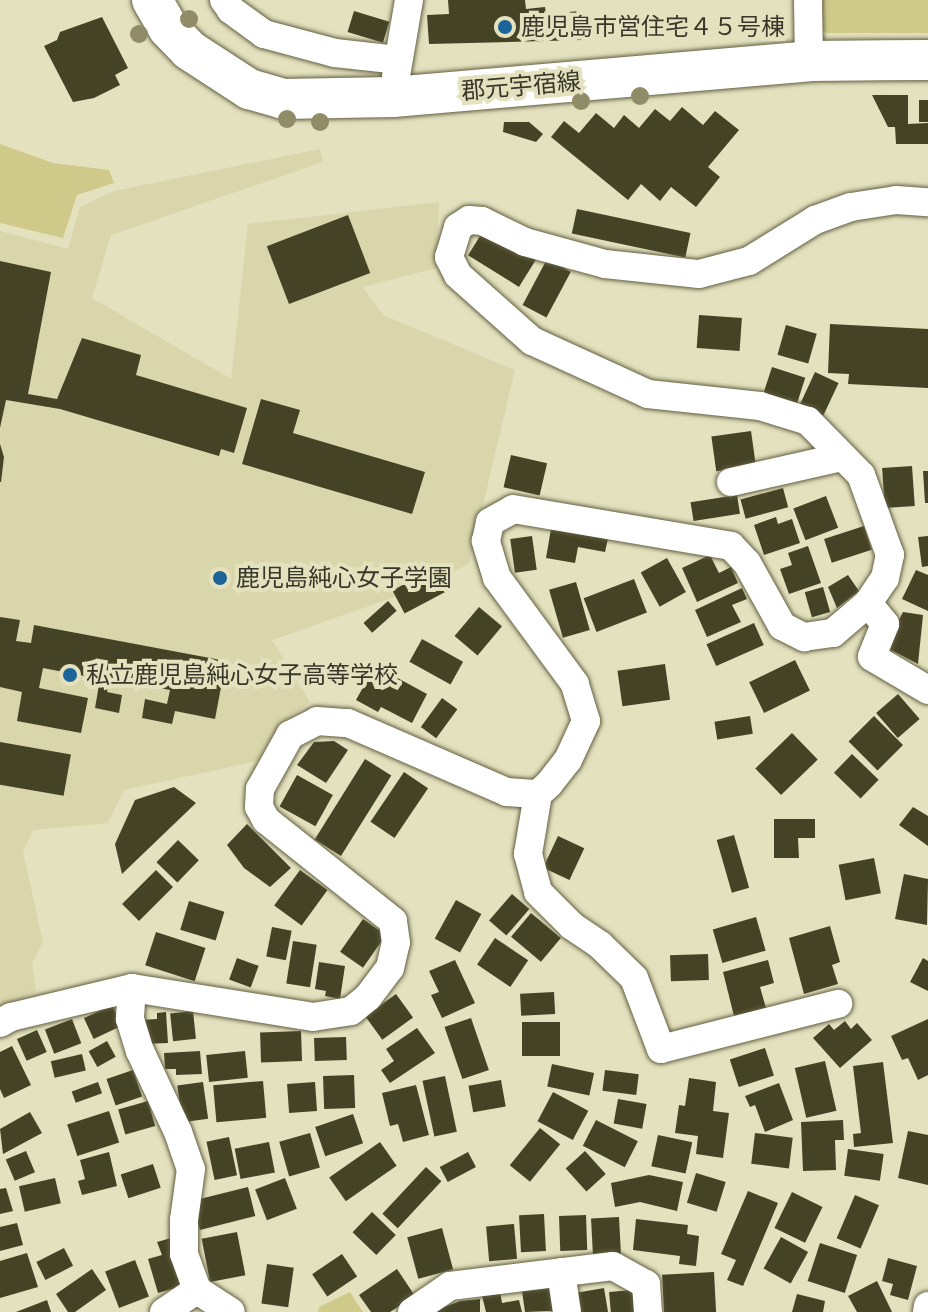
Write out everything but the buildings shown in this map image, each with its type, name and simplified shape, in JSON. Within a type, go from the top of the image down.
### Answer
[{"type":"street","name":"郡元宇宿線","points":[[152,0],[168,28],[189,50],[249,89],[283,99],[396,78],[809,61],[928,60]]},
{"type":"street","points":[[224,0],[231,10],[264,34],[335,53],[396,78],[409,0]]},
{"type":"street","points":[[808,0],[809,61]]},
{"type":"street","points":[[838,1004],[661,1049],[634,978],[538,892],[528,854],[538,794],[568,760],[586,721],[575,684],[497,578],[486,541],[490,522],[513,509],[563,515],[731,546],[747,563],[782,626],[804,637],[833,633],[868,603],[885,578],[890,555],[861,475],[808,421],[760,406],[648,394],[532,341],[458,275],[449,257],[451,241],[458,227],[469,220],[482,221],[525,242],[605,264],[699,274],[749,261],[815,220],[851,207],[896,200],[928,202]]},
{"type":"street","points":[[731,482],[842,457]]},
{"type":"street","points":[[868,603],[885,624],[872,657],[928,690]]},
{"type":"street","points":[[0,1023],[11,1017],[132,988],[313,1017],[351,1011],[368,997],[390,968],[396,943],[393,921],[266,820],[259,807],[260,789],[290,735],[317,721],[348,723],[507,792],[538,794]]},
{"type":"street","points":[[132,988],[130,1019],[140,1051],[178,1132],[191,1169],[184,1220],[184,1254],[197,1290],[231,1312]]},
{"type":"street","points":[[412,1312],[450,1286],[613,1266],[646,1284],[648,1312]]},
{"type":"street","points":[[561,1272],[567,1312]]},
{"type":"street","points":[[164,1312],[197,1290]]},
{"type":"shaded area","points":[[820,0],[928,0],[928,33],[827,33],[820,30]]},
{"type":"shaded area","points":[[0,144],[53,163],[109,170],[114,183],[77,195],[63,238],[0,223]]},
{"type":"shaded area","name":"鹿児島純心女子学園","points":[[320,149],[323,162],[111,235],[92,298],[231,379],[248,224],[439,202],[436,268],[363,287],[383,315],[515,370],[469,564],[412,591],[272,640],[310,702],[279,725],[257,761],[124,790],[108,823],[33,830],[23,852],[43,942],[32,963],[36,992],[0,1008],[0,231],[68,249],[80,207],[114,191]]},
{"type":"shaded area","points":[[350,1292],[363,1312],[318,1312],[319,1307]]},
{"type":"place","name":"鹿児島市営住宅４５号棟","points":[[505,27]]},
{"type":"place","name":"鹿児島純心女子学園","points":[[220,578]]},
{"type":"place","name":"私立鹿児島純心女子高等学校","points":[[70,675]]}]
